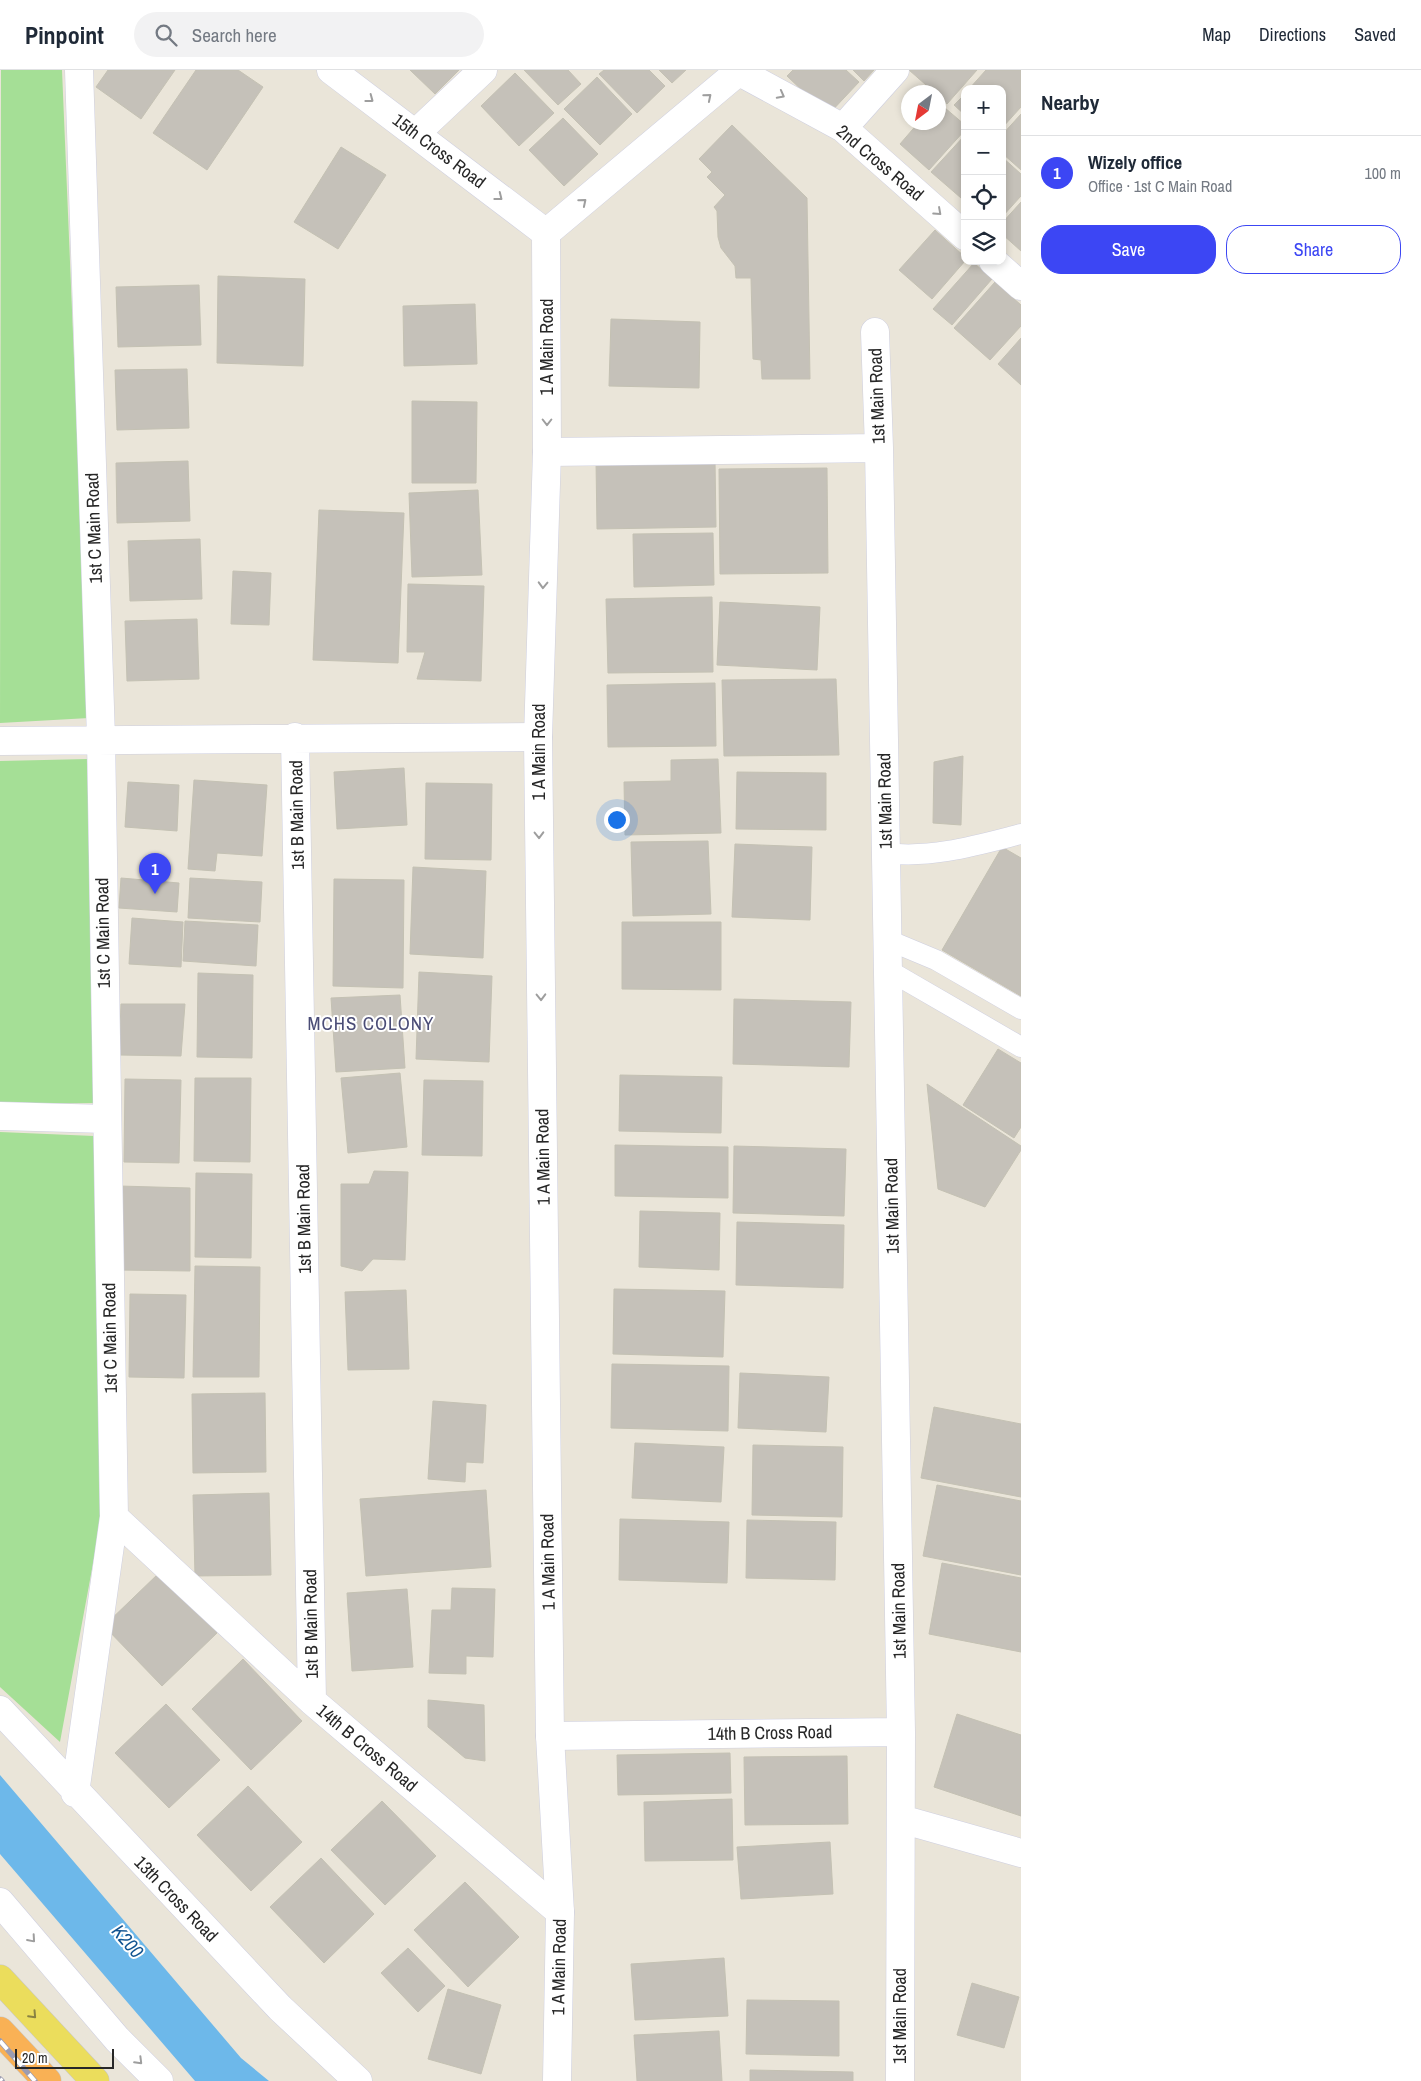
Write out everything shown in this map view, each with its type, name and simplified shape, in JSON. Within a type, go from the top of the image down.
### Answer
[{"type":"highway","points":[[0,2031],[47,2081]]},
{"type":"main road","points":[[0,1979],[94,2081]]},
{"type":"street","name":"1st C Main Road","points":[[75,1793],[114,1517],[101,738],[79,70]]},
{"type":"street","name":"15th Cross Road","points":[[331,70],[546,233]]},
{"type":"street","points":[[416,133],[483,70]]},
{"type":"street","points":[[843,128],[895,70]]},
{"type":"street","points":[[546,233],[737,71]]},
{"type":"street","name":"2nd Cross Road","points":[[737,71],[843,128],[961,232]]},
{"type":"street","name":"1 A Main Road","points":[[546,233],[547,452],[538,736],[550,1736],[560,1912],[557,2081]]},
{"type":"street","points":[[997,265],[1021,286]]},
{"type":"street","name":"1st Main Road","points":[[875,332],[880,448],[901,1732],[900,2081]]},
{"type":"street","points":[[547,452],[880,448]]},
{"type":"street","points":[[0,741],[101,738],[538,736]]},
{"type":"street","name":"1st B Main Road","points":[[295,738],[312,1702]]},
{"type":"street","points":[[0,1116],[106,1119]]},
{"type":"street","name":"14th B Cross Road","points":[[114,1517],[312,1702],[560,1912]]},
{"type":"street","name":"13th Cross Road","points":[[0,1710],[75,1793],[280,2008],[358,2081]]},
{"type":"street","name":"14th B Cross Road","points":[[550,1736],[901,1732]]},
{"type":"street","points":[[901,1819],[1021,1853]]},
{"type":"street","points":[[0,1902],[117,2039],[159,2081]]},
{"type":"lane","points":[[886,853],[902,855],[963,850],[1021,834]]},
{"type":"lane","points":[[888,940],[936,960],[1021,1009]]},
{"type":"lane","points":[[888,970],[1021,1047]]},
{"type":"green space","points":[[1,70],[62,70],[89,718],[0,723]]},
{"type":"green space","points":[[88,759],[97,1103],[0,1104],[0,761]]},
{"type":"green space","points":[[0,1132],[94,1136],[102,1515],[60,1742],[0,1687]]},
{"type":"water","name":"K200","points":[[0,1775],[241,2058],[269,2081],[195,2081],[0,1854]]},
{"type":"building","points":[[108,70],[175,70],[141,119],[96,87]]},
{"type":"building","points":[[196,70],[238,70],[263,87],[207,170],[153,133]]},
{"type":"building","points":[[410,70],[459,70],[435,94]]},
{"type":"building","points":[[524,70],[568,70],[581,84],[558,105]]},
{"type":"building","points":[[604,70],[649,70],[665,86],[637,113],[599,74]]},
{"type":"building","points":[[659,70],[686,70],[672,83]]},
{"type":"building","points":[[793,70],[846,70],[859,82],[828,115],[787,76]]},
{"type":"building","points":[[853,70],[874,70],[864,81]]},
{"type":"building","points":[[909,70],[977,70],[964,85],[961,85],[961,88],[947,104],[946,85],[926,85]]},
{"type":"building","points":[[986,70],[1021,70],[1021,107],[1006,124],[1006,85],[973,85]]},
{"type":"building","points":[[515,73],[554,113],[519,146],[481,106]]},
{"type":"building","points":[[597,77],[632,114],[600,145],[564,109]]},
{"type":"building","points":[[961,98],[961,111],[954,105]]},
{"type":"building","points":[[946,109],[961,122],[961,134],[929,170],[900,144],[912,130],[946,130]]},
{"type":"building","points":[[1021,114],[1021,170],[1006,157],[1006,131]]},
{"type":"building","points":[[563,118],[598,154],[564,186],[529,150]]},
{"type":"building","points":[[732,125],[807,198],[810,379],[762,379],[761,360],[753,359],[751,278],[736,278],[735,266],[721,248],[718,237],[717,211],[714,207],[725,195],[707,177],[712,172],[699,159]]},
{"type":"building","points":[[961,139],[961,198],[931,172]]},
{"type":"building","points":[[341,147],[386,175],[338,249],[294,222]]},
{"type":"building","points":[[1006,161],[1021,174],[1021,196],[1006,213]]},
{"type":"building","points":[[1021,202],[1021,251],[1006,238],[1006,219]]},
{"type":"building","points":[[935,230],[961,253],[962,265],[932,299],[899,270]]},
{"type":"building","points":[[972,265],[976,265],[992,279],[952,325],[933,309]]},
{"type":"building","points":[[218,276],[305,279],[303,366],[217,363]]},
{"type":"building","points":[[995,282],[1021,305],[1021,326],[990,360],[954,328]]},
{"type":"building","points":[[199,285],[201,345],[118,347],[116,287]]},
{"type":"building","points":[[475,304],[477,364],[404,366],[403,306]]},
{"type":"building","points":[[611,319],[700,322],[699,388],[609,386]]},
{"type":"building","points":[[1021,338],[1021,385],[998,364]]},
{"type":"building","points":[[187,369],[189,428],[117,430],[115,370]]},
{"type":"building","points":[[412,401],[477,402],[476,483],[412,483]]},
{"type":"building","points":[[715,460],[716,527],[597,529],[596,461]]},
{"type":"building","points":[[188,461],[190,521],[117,523],[116,463]]},
{"type":"building","points":[[827,468],[828,573],[720,574],[719,469]]},
{"type":"building","points":[[478,490],[482,575],[412,577],[409,493]]},
{"type":"building","points":[[319,510],[404,513],[398,663],[313,660]]},
{"type":"building","points":[[713,533],[714,585],[634,587],[633,534]]},
{"type":"building","points":[[200,539],[202,599],[130,601],[128,541]]},
{"type":"building","points":[[233,571],[271,573],[269,625],[231,624]]},
{"type":"building","points":[[408,584],[484,586],[481,681],[417,679],[425,652],[407,652]]},
{"type":"building","points":[[712,597],[713,672],[608,673],[606,599]]},
{"type":"building","points":[[720,602],[820,607],[817,670],[717,665]]},
{"type":"building","points":[[197,619],[199,679],[127,681],[125,621]]},
{"type":"building","points":[[836,679],[839,755],[724,756],[722,680]]},
{"type":"building","points":[[715,683],[716,746],[608,747],[607,685]]},
{"type":"building","points":[[963,756],[961,825],[933,823],[934,762]]},
{"type":"building","points":[[718,759],[721,833],[625,835],[624,782],[671,781],[671,760]]},
{"type":"building","points":[[404,768],[407,825],[337,829],[334,772]]},
{"type":"building","points":[[737,772],[826,773],[826,830],[736,829]]},
{"type":"building","points":[[194,780],[267,785],[262,856],[217,853],[215,871],[188,869]]},
{"type":"building","points":[[128,782],[179,785],[177,831],[125,827]]},
{"type":"building","points":[[426,783],[492,784],[491,860],[425,859]]},
{"type":"building","points":[[708,841],[711,914],[633,916],[631,842]]},
{"type":"building","points":[[735,844],[812,847],[810,920],[732,917]]},
{"type":"building","points":[[1002,847],[1021,858],[1021,996],[942,950]]},
{"type":"building","points":[[413,867],[486,871],[483,958],[410,954]]},
{"type":"building","points":[[121,878],[179,883],[177,912],[119,908]]},
{"type":"building","points":[[190,878],[262,882],[260,922],[188,918]]},
{"type":"building","points":[[334,879],[404,880],[403,988],[333,986]]},
{"type":"building","points":[[132,918],[183,922],[181,967],[129,964]]},
{"type":"building","points":[[185,921],[258,925],[256,966],[183,961]]},
{"type":"building","points":[[622,922],[721,922],[721,990],[622,989]]},
{"type":"building","points":[[419,972],[492,976],[489,1062],[416,1059]]},
{"type":"building","points":[[198,973],[253,975],[252,1058],[197,1057]]},
{"type":"building","points":[[400,995],[405,1068],[336,1072],[331,998]]},
{"type":"building","points":[[734,999],[851,1002],[849,1067],[733,1064]]},
{"type":"building","points":[[121,1004],[185,1004],[181,1056],[119,1055]]},
{"type":"building","points":[[998,1049],[1021,1063],[1021,1127],[1014,1138],[963,1105]]},
{"type":"building","points":[[400,1073],[407,1147],[348,1153],[341,1078]]},
{"type":"building","points":[[620,1075],[722,1077],[721,1133],[619,1131]]},
{"type":"building","points":[[195,1078],[251,1078],[250,1162],[194,1161]]},
{"type":"building","points":[[125,1079],[181,1080],[179,1163],[124,1162]]},
{"type":"building","points":[[424,1080],[483,1081],[482,1156],[422,1155]]},
{"type":"building","points":[[927,1084],[1021,1146],[1021,1150],[985,1207],[938,1189]]},
{"type":"building","points":[[615,1145],[728,1147],[728,1198],[615,1196]]},
{"type":"building","points":[[734,1146],[846,1149],[844,1216],[733,1213]]},
{"type":"building","points":[[374,1171],[408,1172],[405,1260],[373,1259],[362,1271],[341,1266],[341,1184],[369,1184]]},
{"type":"building","points":[[196,1173],[252,1174],[251,1258],[195,1257]]},
{"type":"building","points":[[119,1186],[190,1188],[190,1271],[118,1270]]},
{"type":"building","points":[[640,1211],[720,1213],[719,1270],[639,1267]]},
{"type":"building","points":[[737,1222],[844,1225],[843,1288],[736,1285]]},
{"type":"building","points":[[195,1266],[260,1267],[259,1377],[193,1377]]},
{"type":"building","points":[[614,1289],[725,1291],[723,1357],[613,1354]]},
{"type":"building","points":[[406,1290],[409,1369],[348,1370],[345,1292]]},
{"type":"building","points":[[130,1294],[186,1295],[184,1378],[129,1377]]},
{"type":"building","points":[[612,1364],[729,1366],[728,1431],[611,1428]]},
{"type":"building","points":[[740,1373],[829,1377],[826,1432],[738,1428]]},
{"type":"building","points":[[265,1393],[266,1472],[193,1473],[192,1394]]},
{"type":"building","points":[[433,1401],[486,1405],[483,1463],[466,1462],[465,1482],[428,1479]]},
{"type":"building","points":[[934,1407],[1021,1424],[1021,1497],[921,1478]]},
{"type":"building","points":[[635,1443],[724,1447],[721,1502],[632,1498]]},
{"type":"building","points":[[753,1445],[843,1447],[842,1517],[752,1515]]},
{"type":"building","points":[[937,1485],[1021,1501],[1021,1575],[923,1556]]},
{"type":"building","points":[[486,1490],[491,1567],[366,1576],[360,1499]]},
{"type":"building","points":[[269,1493],[271,1575],[195,1576],[193,1495]]},
{"type":"building","points":[[620,1519],[729,1522],[727,1583],[619,1580]]},
{"type":"building","points":[[747,1520],[836,1522],[835,1580],[746,1578]]},
{"type":"building","points":[[942,1563],[1021,1578],[1021,1652],[929,1634]]},
{"type":"building","points":[[159,1573],[217,1633],[162,1686],[104,1626]]},
{"type":"building","points":[[452,1588],[495,1589],[493,1657],[466,1656],[466,1674],[429,1673],[432,1610],[451,1610]]},
{"type":"building","points":[[407,1589],[413,1667],[352,1671],[347,1593]]},
{"type":"building","points":[[243,1659],[302,1721],[251,1770],[192,1709]]},
{"type":"building","points":[[428,1700],[484,1705],[485,1761],[465,1758],[428,1727]]},
{"type":"building","points":[[166,1704],[220,1760],[169,1808],[115,1753]]},
{"type":"building","points":[[957,1714],[1021,1735],[1021,1816],[934,1787]]},
{"type":"building","points":[[730,1753],[731,1793],[618,1795],[617,1755]]},
{"type":"building","points":[[847,1756],[848,1824],[745,1825],[744,1757]]},
{"type":"building","points":[[248,1786],[302,1842],[251,1891],[197,1835]]},
{"type":"building","points":[[732,1799],[733,1860],[645,1861],[644,1802]]},
{"type":"building","points":[[382,1801],[436,1856],[385,1905],[331,1850]]},
{"type":"building","points":[[830,1842],[833,1894],[741,1899],[737,1847]]},
{"type":"building","points":[[321,1858],[374,1914],[324,1963],[270,1907]]},
{"type":"building","points":[[465,1882],[519,1937],[468,1987],[414,1930]]},
{"type":"building","points":[[408,1948],[445,1986],[418,2012],[381,1973]]},
{"type":"building","points":[[724,1958],[728,2016],[635,2020],[631,1964]]},
{"type":"building","points":[[972,1983],[1019,1997],[1004,2048],[957,2035]]},
{"type":"building","points":[[448,1989],[501,2005],[481,2074],[428,2059]]},
{"type":"building","points":[[747,2000],[839,2001],[839,2056],[746,2054]]},
{"type":"building","points":[[719,2031],[722,2081],[637,2081],[634,2035]]},
{"type":"building","points":[[750,2070],[853,2072],[853,2081],[750,2081]]},
{"type":"railway","points":[[0,2041],[35,2081]]},
{"type":"place","name":"Wizely office","points":[[155,894]]},
{"type":"district","name":"MCHS COLONY","points":[[371,1023]]}]
